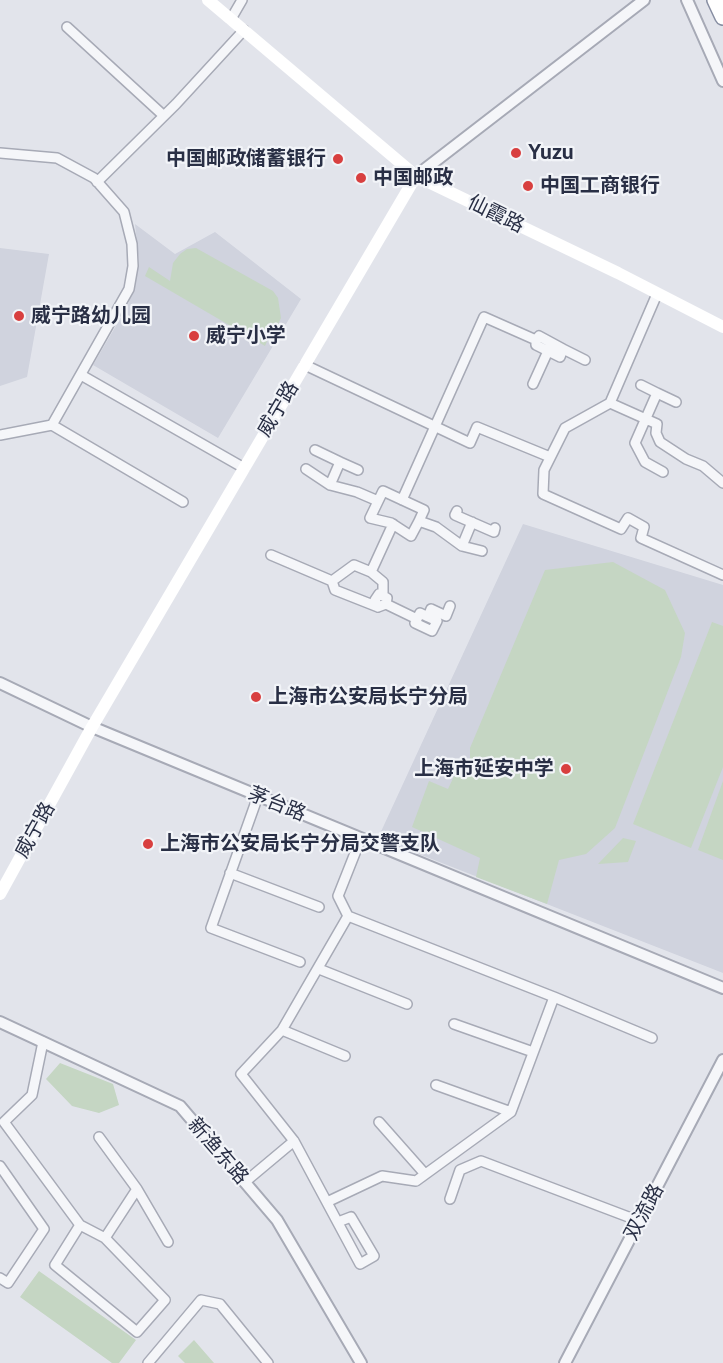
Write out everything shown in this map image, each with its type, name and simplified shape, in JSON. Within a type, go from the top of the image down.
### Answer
[{"type":"highway","points":[[715,0],[723,17]]},
{"type":"main road","name":"仙霞路","points":[[208,0],[416,176],[618,273],[723,327]]},
{"type":"main road","name":"威宁路","points":[[0,894],[92,727],[416,176]]},
{"type":"street","points":[[231,19],[242,0]]},
{"type":"street","name":"威宁路","points":[[416,176],[644,0]]},
{"type":"street","points":[[687,0],[723,81]]},
{"type":"street","points":[[67,27],[164,116]]},
{"type":"street","points":[[97,182],[164,116],[244,30]]},
{"type":"street","points":[[0,153],[57,158],[97,182],[124,212],[132,244],[133,266],[129,289],[52,425],[38,430],[0,435]]},
{"type":"street","points":[[657,294],[610,403],[565,428],[544,470],[543,494],[621,529],[628,518],[645,527],[641,538],[723,575]]},
{"type":"street","points":[[402,500],[484,317],[536,340]]},
{"type":"street","points":[[536,340],[539,336],[585,360]]},
{"type":"street","points":[[536,340],[536,345],[560,357],[563,349]]},
{"type":"street","points":[[533,384],[548,351]]},
{"type":"street","points":[[305,365],[470,443],[477,427],[550,457]]},
{"type":"street","points":[[81,375],[244,468]]},
{"type":"street","points":[[641,385],[676,402]]},
{"type":"street","points":[[657,393],[635,443],[645,462],[663,472]]},
{"type":"street","points":[[610,403],[657,424],[656,433],[660,442],[668,449],[703,466],[723,483]]},
{"type":"street","points":[[52,425],[183,502]]},
{"type":"street","points":[[315,450],[358,470]]},
{"type":"street","points":[[703,466],[708,455]]},
{"type":"street","points":[[330,485],[340,462]]},
{"type":"street","points":[[306,470],[330,485],[357,492],[378,501]]},
{"type":"street","points":[[383,491],[424,510],[411,536],[393,524],[370,519],[378,501],[383,491]]},
{"type":"street","points":[[457,511],[454,515],[494,532],[495,528]]},
{"type":"street","points":[[419,521],[436,527],[462,546],[482,551]]},
{"type":"street","points":[[462,546],[472,522]]},
{"type":"street","points":[[371,572],[393,524]]},
{"type":"street","points":[[271,555],[332,581]]},
{"type":"street","points":[[332,581],[339,573],[354,565],[371,572],[383,582],[382,603]]},
{"type":"street","points":[[339,573],[345,585],[342,592]]},
{"type":"street","points":[[332,581],[334,590],[382,603],[417,619]]},
{"type":"street","points":[[428,617],[432,609],[446,616],[450,606]]},
{"type":"street","points":[[420,613],[428,617],[437,621],[432,631],[415,623],[420,613]]},
{"type":"street","name":"茅台路","points":[[0,683],[92,727],[723,988]]},
{"type":"street","points":[[258,796],[211,928],[300,962]]},
{"type":"street","points":[[361,838],[338,896],[348,916],[652,1038]]},
{"type":"street","points":[[230,873],[319,907]]},
{"type":"street","points":[[338,1222],[351,1217],[374,1256],[360,1264],[294,1141],[241,1074],[282,1029],[348,916]]},
{"type":"street","points":[[318,969],[407,1004]]},
{"type":"street","points":[[327,1202],[382,1176],[416,1181],[511,1112],[554,997]]},
{"type":"street","name":"新渔东路","points":[[0,1022],[180,1107],[278,1220],[362,1363]]},
{"type":"street","points":[[454,1024],[533,1052]]},
{"type":"street","points":[[282,1029],[345,1056]]},
{"type":"street","points":[[43,1042],[32,1095],[4,1122],[80,1225],[105,1238],[165,1300],[137,1332],[55,1265],[80,1225]]},
{"type":"street","name":"双流路","points":[[565,1363],[723,1060]]},
{"type":"street","points":[[436,1085],[511,1112]]},
{"type":"street","points":[[379,1122],[425,1174]]},
{"type":"street","points":[[99,1137],[137,1189],[168,1242]]},
{"type":"street","points":[[245,1182],[294,1141]]},
{"type":"street","points":[[450,1199],[460,1170],[481,1161],[639,1221]]},
{"type":"street","points":[[0,1166],[44,1229],[8,1283],[0,1278]]},
{"type":"street","points":[[105,1238],[137,1189]]},
{"type":"street","points":[[148,1363],[201,1300],[220,1304],[268,1363]]},
{"type":"shaded area","name":"威宁小学","points":[[135,224],[175,254],[215,232],[301,299],[218,438],[93,365],[127,307],[134,286],[139,262]]},
{"type":"shaded area","name":"威宁路幼儿园","points":[[0,248],[49,254],[27,377],[0,386]]},
{"type":"shaded area","name":"上海市延安中学","points":[[523,524],[723,585],[723,973],[378,838]]},
{"type":"green space","points":[[196,248],[273,291],[278,298],[281,318],[274,333],[265,336],[268,339],[265,346],[145,276],[149,267],[170,281],[173,263],[180,254],[187,249]]},
{"type":"green space","points":[[613,562],[665,590],[685,633],[681,657],[615,828],[586,854],[559,860],[547,904],[476,877],[480,858],[412,827],[429,781],[448,789],[456,772],[470,776],[470,748],[545,570]]},
{"type":"green space","points":[[712,622],[723,626],[723,767],[691,848],[633,824]]},
{"type":"green space","points":[[723,781],[723,860],[698,850]]},
{"type":"green space","points":[[623,838],[636,841],[628,862],[598,864]]},
{"type":"green space","points":[[60,1063],[113,1084],[119,1105],[99,1113],[72,1106],[46,1079]]},
{"type":"green space","points":[[39,1271],[136,1340],[119,1363],[112,1363],[20,1297]]},
{"type":"green space","points":[[194,1340],[214,1363],[185,1363],[178,1356]]},
{"type":"place","name":"Yuzu","points":[[516,153]]},
{"type":"place","name":"中国邮政储蓄银行","points":[[338,159]]},
{"type":"place","name":"中国邮政","points":[[361,178]]},
{"type":"place","name":"中国工商银行","points":[[528,186]]},
{"type":"place","name":"威宁路幼儿园","points":[[19,316]]},
{"type":"place","name":"威宁小学","points":[[194,336]]},
{"type":"place","name":"上海市公安局长宁分局","points":[[256,697]]},
{"type":"place","name":"上海市延安中学","points":[[566,769]]},
{"type":"place","name":"上海市公安局长宁分局交警支队","points":[[148,844]]}]
